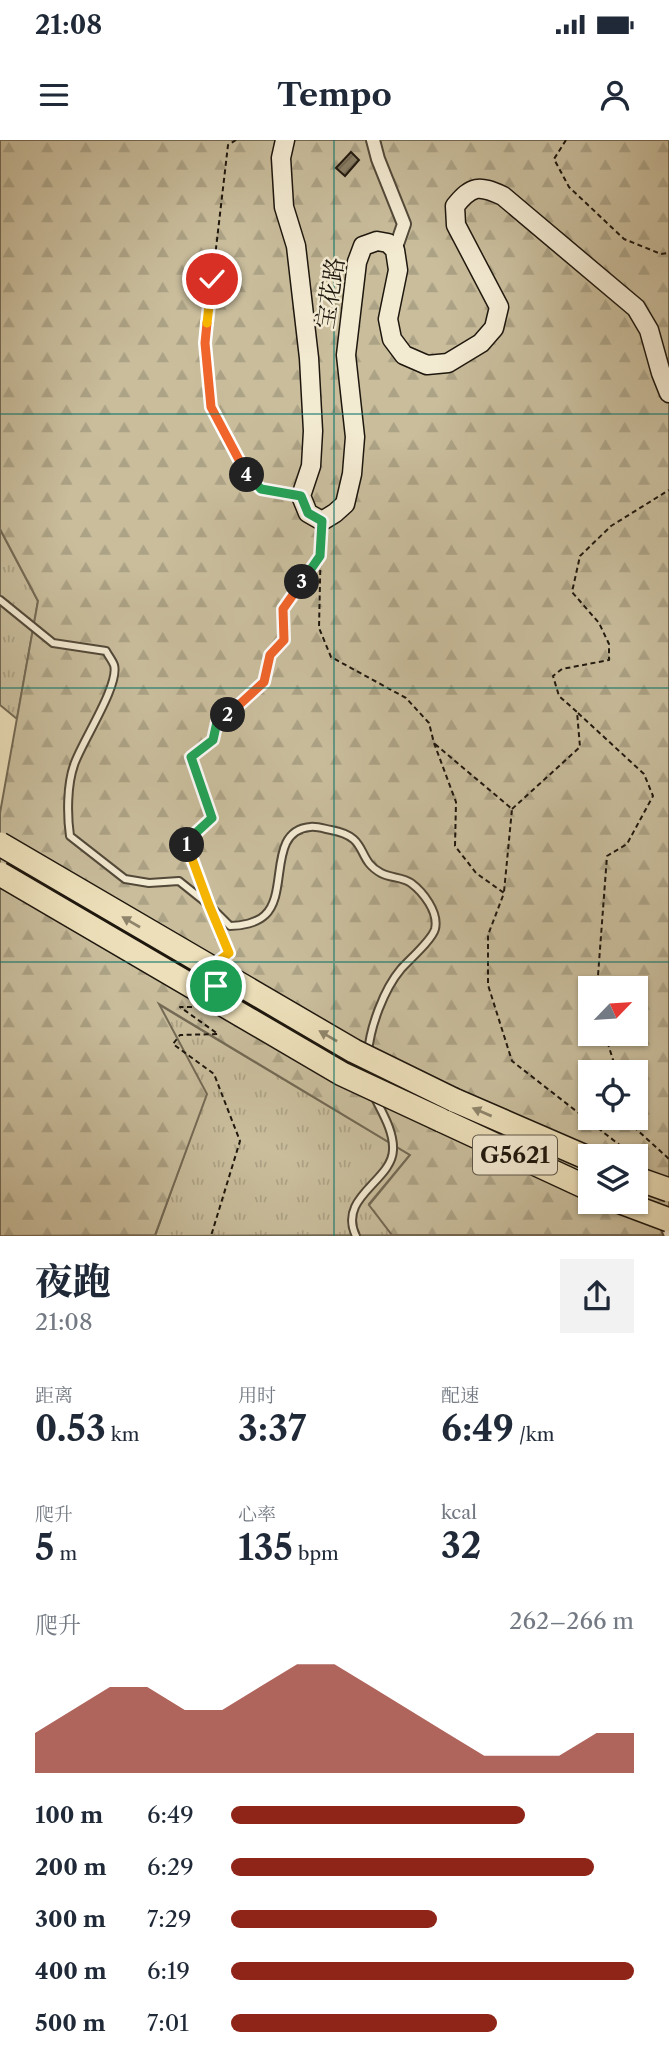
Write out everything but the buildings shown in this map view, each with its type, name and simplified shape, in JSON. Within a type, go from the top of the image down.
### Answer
[{"type":"highway","name":"G5621","points":[[0,844],[354,1051],[454,1100],[578,1154]]},
{"type":"highway","name":"G5621","points":[[0,874],[342,1074],[578,1184]]},
{"type":"main road","name":"宝花路","points":[[285,140],[281,158],[284,207],[296,246],[309,358],[313,431],[312,466],[301,496]]},
{"type":"main road","points":[[395,250],[398,271],[388,319],[392,339],[404,355],[427,365],[448,363],[488,336],[494,328],[499,307],[456,225],[455,206],[466,192],[485,187],[503,196],[636,308],[649,330],[669,393]]},
{"type":"main road","name":"宝花路","points":[[322,521],[345,504],[352,474],[355,437],[346,355],[357,262],[363,246],[377,241],[388,243],[395,250]]},
{"type":"main road","points":[[301,496],[308,513],[322,521]]},
{"type":"street","points":[[373,140],[404,224],[395,250]]},
{"type":"lane","points":[[0,600],[53,643],[106,651],[115,667],[113,684],[73,766],[68,804],[70,835],[125,879],[149,883],[179,881],[230,926],[242,926],[265,916],[273,902],[284,845],[295,831],[311,826],[344,832],[355,839],[370,866],[382,874],[409,881],[426,899],[435,915],[435,929],[415,956],[400,970],[382,1000],[368,1050],[369,1062]]},
{"type":"lane","points":[[356,1236],[352,1227],[354,1208],[387,1166],[394,1151],[390,1129],[370,1087],[370,1074]]},
{"type":"lane","points":[[663,1216],[668,1236]]},
{"type":"path","points":[[236,140],[228,145],[205,343],[211,407],[245,473],[261,489],[301,496]]},
{"type":"path","points":[[566,140],[554,159],[569,187],[624,239],[661,254],[669,253]]},
{"type":"path","points":[[598,976],[607,856],[627,844],[653,796],[644,774],[559,696],[553,676],[562,669],[609,660],[608,643],[599,623],[572,592],[580,556],[611,526],[669,490]]},
{"type":"path","points":[[322,521],[319,628],[331,657],[406,698],[429,723],[456,802],[455,846],[476,873],[504,893]]},
{"type":"path","points":[[218,962],[229,953],[186,842],[212,818],[191,757],[213,740],[217,722],[233,712],[264,682],[270,655],[284,640],[283,609],[320,556]]},
{"type":"path","points":[[578,712],[580,747],[512,809],[504,893],[488,935],[488,985],[512,1061],[617,1144]]},
{"type":"path","points":[[434,743],[512,809]]},
{"type":"path","points":[[201,1007],[180,1007],[218,1034],[180,1035],[173,1044],[214,1074],[240,1141],[211,1236]]},
{"type":"path","points":[[637,1130],[669,1160]]},
{"type":"green space","points":[[0,140],[669,140],[669,1235],[392,1235],[369,1205],[410,1155],[159,1004],[207,1094],[155,1235],[0,1236],[0,813],[38,601],[0,529]]},
{"type":"green space","points":[[0,529],[38,601],[17,719],[0,705]]},
{"type":"green space","points":[[158,1004],[410,1155],[369,1204],[392,1235],[155,1236],[206,1094]]},
{"type":"route","points":[[212,279],[205,343],[211,407],[245,473],[261,489],[301,496],[308,513],[322,521],[320,556],[283,609],[284,640],[270,655],[264,682],[233,712],[217,722],[213,740],[191,757],[212,818],[186,842],[229,953],[207,970],[216,986]]}]
